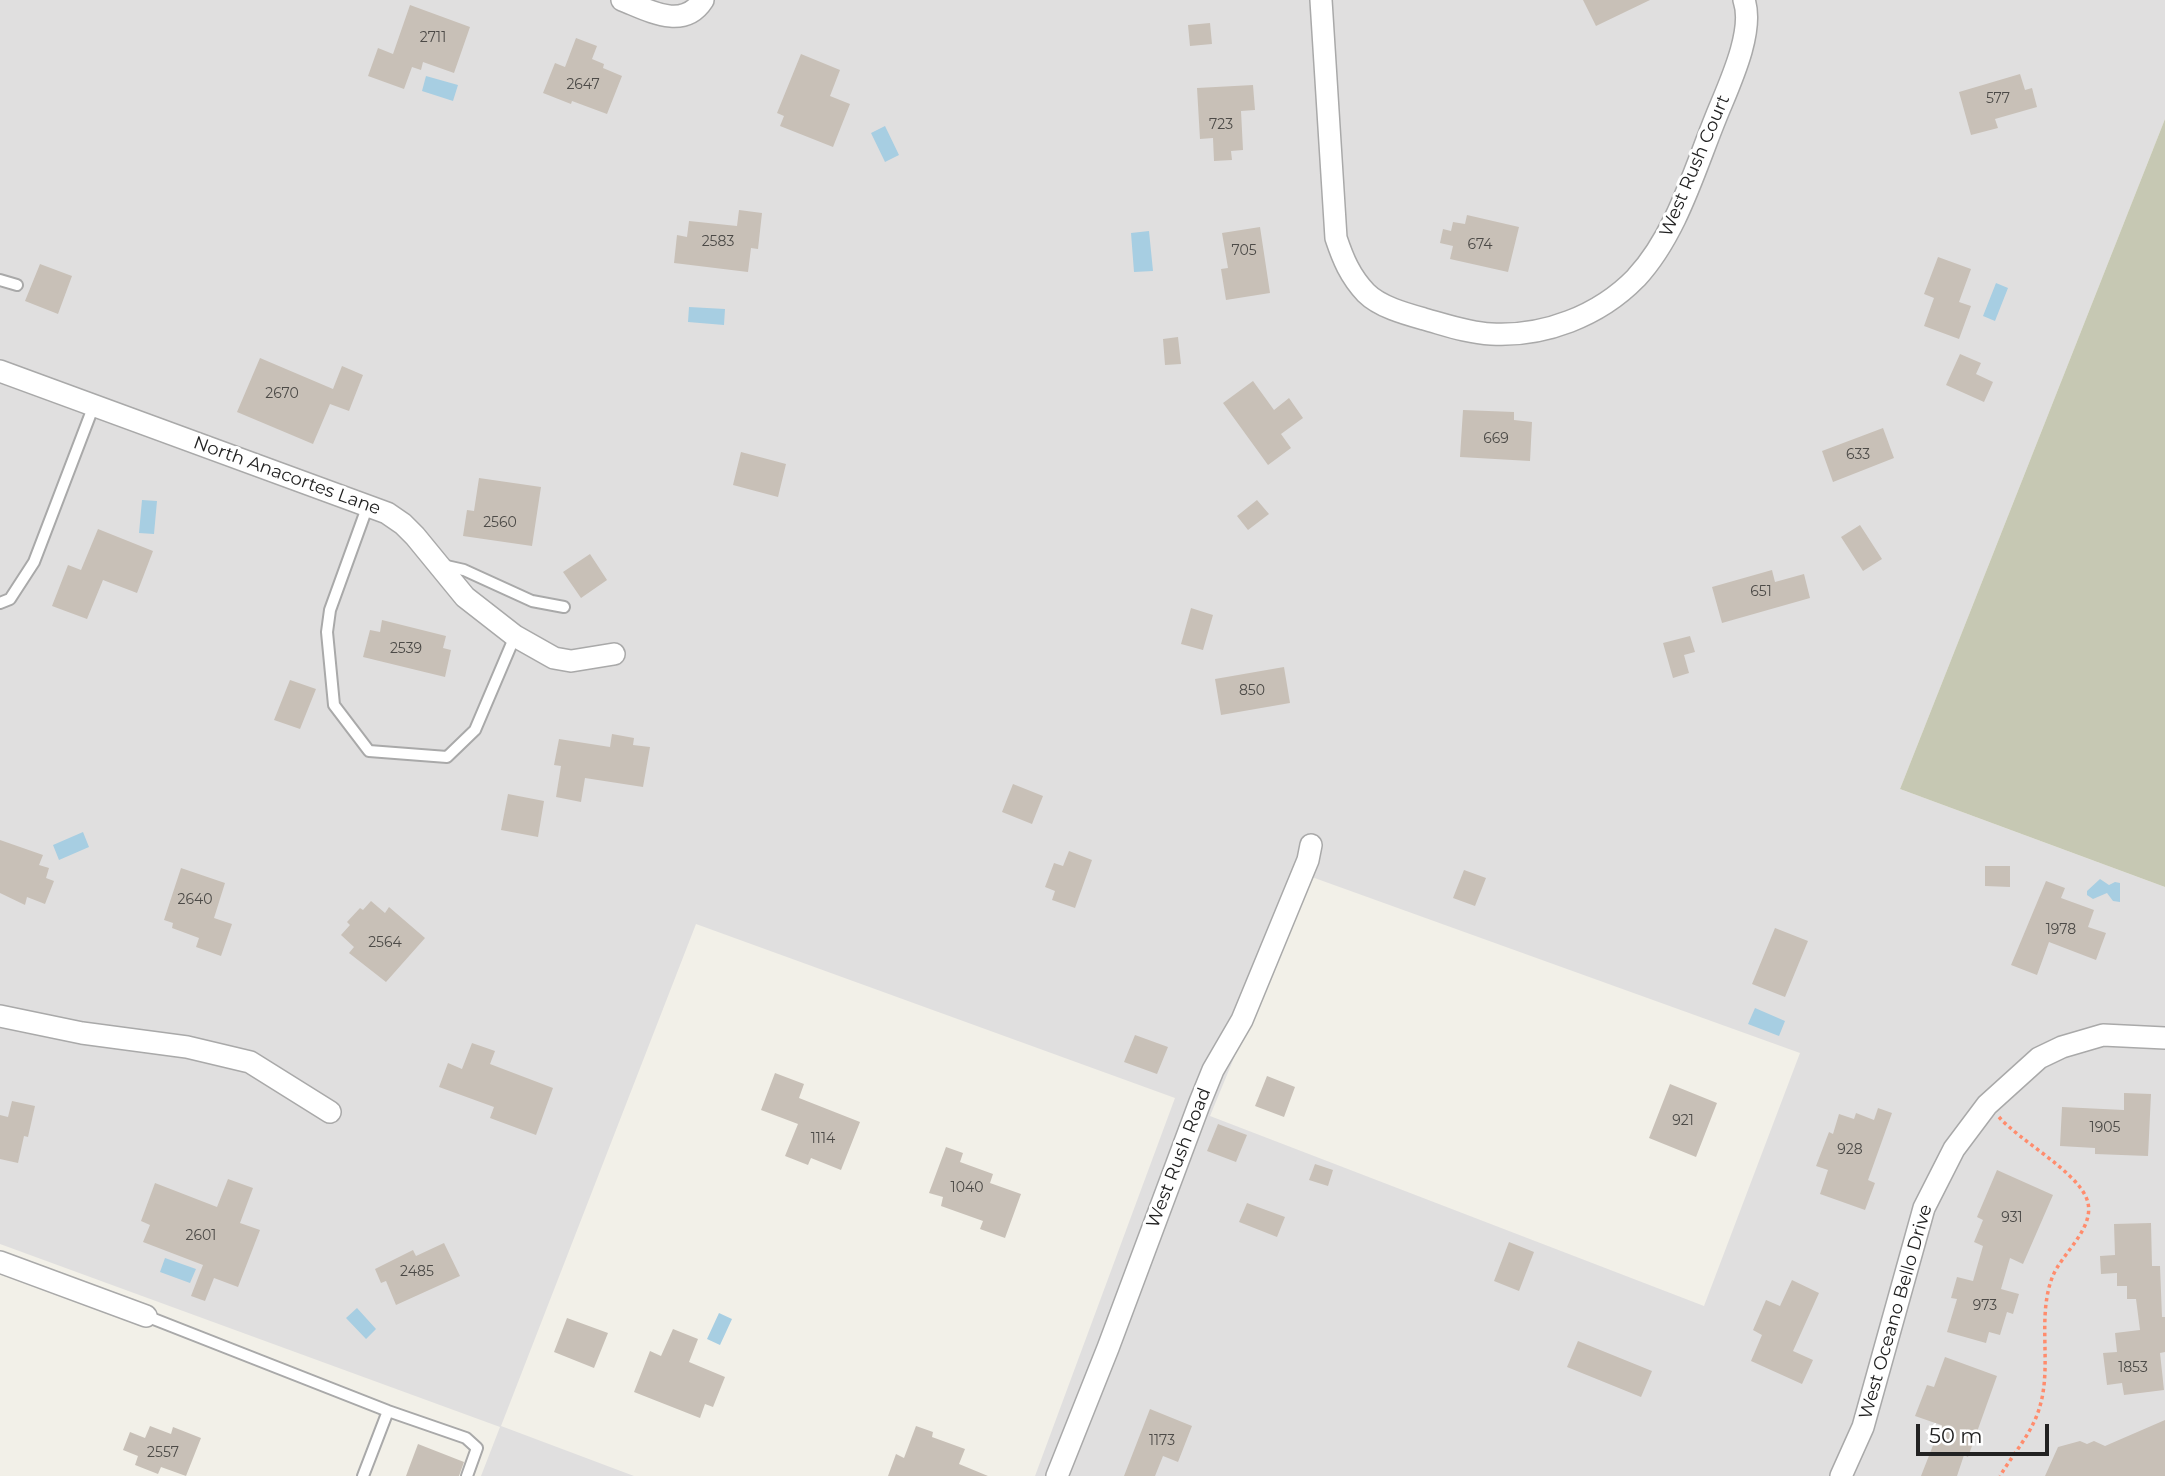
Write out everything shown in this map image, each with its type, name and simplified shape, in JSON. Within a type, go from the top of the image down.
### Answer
[{"type":"street","points":[[622,0],[669,17],[689,14],[703,0]]},
{"type":"street","name":"West Rush Court","points":[[1321,0],[1336,238],[1345,265],[1368,295],[1403,313],[1457,329],[1490,334],[1521,334],[1544,330],[1580,318],[1610,300],[1648,264],[1672,223],[1741,56],[1747,8],[1744,0]]},
{"type":"street","name":"North Anacortes Lane","points":[[0,371],[387,513],[403,524],[465,597],[515,636],[554,658],[571,661],[614,654]]},
{"type":"street","name":"West Rush Road","points":[[1057,1476],[1200,1102],[1213,1070],[1242,1020],[1308,859],[1311,845]]},
{"type":"street","points":[[0,1016],[82,1033],[187,1047],[250,1062],[330,1112]]},
{"type":"street","name":"West Oceano Bello Drive","points":[[1841,1476],[1863,1427],[1924,1208],[1954,1149],[1987,1105],[2039,1058],[2062,1047],[2103,1035],[2165,1038]]},
{"type":"street","points":[[0,1262],[146,1316]]},
{"type":"lane","points":[[0,280],[17,285]]},
{"type":"lane","points":[[0,603],[10,599],[34,562],[94,405]]},
{"type":"lane","points":[[368,505],[330,610],[327,632],[334,705],[369,751],[447,757],[475,730],[515,636]]},
{"type":"lane","points":[[436,563],[464,570],[532,601],[564,607]]},
{"type":"lane","points":[[146,1316],[387,1410],[467,1438],[477,1448],[467,1476]]},
{"type":"lane","points":[[363,1476],[387,1410]]},
{"type":"path","points":[[1998,1115],[2073,1181],[2086,1197],[2089,1212],[2086,1224],[2052,1277],[2048,1294],[2040,1408],[2000,1476]]},
{"type":"shaded area","points":[[0,0],[2165,0],[2165,119],[1900,789],[2165,887],[2165,1476],[1035,1476],[1175,1098],[696,924],[501,1426],[634,1476],[481,1476],[500,1427],[0,1244]],"holes":[[[1309,876],[1800,1053],[1704,1306],[1210,1116]]]},
{"type":"shaded area","points":[[2165,119],[2165,887],[1900,789]]},
{"type":"water","points":[[426,76],[458,85],[453,101],[422,91]]},
{"type":"water","points":[[885,126],[899,155],[885,162],[871,133]]},
{"type":"water","points":[[1149,231],[1153,271],[1134,272],[1131,233]]},
{"type":"water","points":[[1996,283],[2008,288],[1995,321],[1983,316]]},
{"type":"water","points":[[689,307],[725,309],[724,325],[688,322]]},
{"type":"water","points":[[142,500],[157,501],[154,534],[139,533]]},
{"type":"water","points":[[83,832],[89,847],[59,860],[53,845]]},
{"type":"water","points":[[2100,879],[2109,885],[2120,883],[2120,902],[2113,901],[2107,893],[2093,899],[2087,895],[2087,891]]},
{"type":"water","points":[[1755,1008],[1785,1021],[1779,1036],[1748,1024]]},
{"type":"water","points":[[165,1258],[196,1269],[190,1283],[160,1272]]},
{"type":"water","points":[[357,1308],[376,1329],[366,1339],[346,1318]]},
{"type":"water","points":[[719,1313],[732,1319],[720,1345],[707,1339]]},
{"type":"building","points":[[1583,0],[1650,0],[1596,26]]},
{"type":"building","points":[[410,5],[470,27],[454,73],[423,62],[421,70],[412,67],[404,89],[368,76],[378,48],[393,54]]},
{"type":"building","points":[[1210,23],[1212,44],[1190,46],[1188,25]]},
{"type":"building","points":[[576,38],[597,46],[592,59],[604,64],[603,68],[622,76],[607,114],[543,93],[555,63],[565,67]]},
{"type":"building","points":[[801,54],[840,70],[830,96],[850,104],[833,147],[780,126],[784,116],[777,113]]},
{"type":"building","points":[[2020,74],[2025,90],[2032,88],[2037,107],[1995,119],[1998,128],[1971,135],[1959,92]]},
{"type":"building","points":[[1253,85],[1255,110],[1241,111],[1243,150],[1231,151],[1232,160],[1214,161],[1213,138],[1200,139],[1197,88]]},
{"type":"building","points":[[739,210],[762,213],[758,249],[751,248],[748,272],[674,263],[677,235],[687,237],[689,221],[737,226]]},
{"type":"building","points":[[1467,215],[1519,227],[1508,272],[1450,259],[1453,246],[1440,243],[1443,229],[1451,231],[1453,222],[1465,224]]},
{"type":"building","points":[[1260,227],[1270,293],[1226,300],[1221,269],[1228,268],[1222,233]]},
{"type":"building","points":[[1938,257],[1971,269],[1959,302],[1971,306],[1959,339],[1924,326],[1934,298],[1924,294]]},
{"type":"building","points":[[40,264],[72,276],[58,314],[25,301]]},
{"type":"building","points":[[1178,337],[1181,364],[1165,365],[1163,339]]},
{"type":"building","points":[[1960,354],[1981,363],[1976,374],[1993,382],[1984,402],[1946,385]]},
{"type":"building","points":[[260,358],[333,389],[342,366],[363,375],[349,411],[330,404],[313,444],[237,412]]},
{"type":"building","points":[[1253,381],[1274,410],[1289,398],[1303,418],[1281,434],[1291,448],[1268,465],[1223,403]]},
{"type":"building","points":[[1463,410],[1514,412],[1514,420],[1532,422],[1530,461],[1460,457]]},
{"type":"building","points":[[1883,428],[1894,458],[1833,482],[1822,451]]},
{"type":"building","points":[[741,452],[786,464],[778,497],[733,485]]},
{"type":"building","points":[[479,478],[541,487],[532,546],[463,536],[467,510],[474,511]]},
{"type":"building","points":[[1257,500],[1269,514],[1248,530],[1237,516]]},
{"type":"building","points":[[1860,525],[1882,559],[1863,571],[1841,537]]},
{"type":"building","points":[[98,529],[153,551],[137,593],[103,580],[87,619],[52,606],[68,565],[81,570]]},
{"type":"building","points":[[590,554],[607,580],[581,598],[563,572]]},
{"type":"building","points":[[1772,570],[1775,582],[1804,574],[1810,598],[1722,623],[1712,587]]},
{"type":"building","points":[[1191,608],[1213,615],[1203,650],[1181,644]]},
{"type":"building","points":[[382,620],[446,636],[443,648],[451,650],[445,677],[363,657],[370,630],[380,632]]},
{"type":"building","points":[[1690,636],[1695,652],[1684,655],[1689,673],[1673,678],[1663,643]]},
{"type":"building","points":[[1284,667],[1290,703],[1221,715],[1215,679]]},
{"type":"building","points":[[290,680],[316,689],[300,729],[274,720]]},
{"type":"building","points":[[612,734],[634,738],[633,745],[650,747],[643,787],[585,778],[581,802],[556,797],[561,766],[554,765],[559,739],[610,747]]},
{"type":"building","points":[[1013,784],[1043,796],[1032,824],[1002,812]]},
{"type":"building","points":[[508,794],[544,801],[538,837],[501,830]]},
{"type":"building","points":[[0,840],[43,855],[39,865],[49,868],[46,878],[54,881],[45,904],[27,897],[25,905],[0,893]]},
{"type":"building","points":[[1069,851],[1092,860],[1075,908],[1052,900],[1055,891],[1045,887],[1054,863],[1063,866]]},
{"type":"building","points":[[1985,866],[2010,866],[2010,887],[1985,886]]},
{"type":"building","points":[[181,868],[225,883],[214,918],[232,924],[221,956],[196,947],[199,938],[172,928],[173,923],[164,920]]},
{"type":"building","points":[[1464,870],[1486,878],[1475,906],[1453,898]]},
{"type":"building","points":[[2046,881],[2065,888],[2061,898],[2094,910],[2088,927],[2106,933],[2096,960],[2049,942],[2037,975],[2011,965]]},
{"type":"building","points":[[371,901],[385,913],[389,907],[425,938],[386,982],[349,953],[354,947],[341,935],[350,925],[347,922]]},
{"type":"building","points":[[1775,928],[1808,941],[1785,997],[1752,984]]},
{"type":"building","points":[[1135,1035],[1168,1047],[1157,1074],[1124,1062]]},
{"type":"building","points":[[472,1043],[495,1051],[490,1064],[553,1088],[536,1135],[490,1118],[494,1107],[439,1087],[448,1063],[462,1069]]},
{"type":"building","points":[[775,1073],[804,1084],[799,1098],[860,1122],[841,1170],[811,1158],[808,1165],[785,1156],[798,1124],[761,1110]]},
{"type":"building","points":[[1267,1076],[1295,1087],[1284,1117],[1255,1106]]},
{"type":"building","points":[[1670,1084],[1717,1103],[1696,1157],[1649,1138]]},
{"type":"building","points":[[2124,1093],[2151,1094],[2148,1156],[2095,1154],[2095,1148],[2060,1146],[2062,1107],[2124,1110]]},
{"type":"building","points":[[12,1101],[35,1106],[28,1137],[24,1136],[18,1163],[0,1159],[0,1115],[8,1117]]},
{"type":"building","points":[[1878,1108],[1892,1113],[1868,1180],[1875,1183],[1865,1210],[1820,1194],[1828,1170],[1816,1166],[1829,1132],[1833,1134],[1839,1114],[1854,1119],[1856,1113],[1874,1120]]},
{"type":"building","points":[[1218,1124],[1247,1135],[1236,1162],[1207,1151]]},
{"type":"building","points":[[946,1147],[963,1153],[960,1162],[993,1174],[990,1183],[1021,1194],[1005,1238],[980,1229],[983,1221],[941,1206],[943,1197],[929,1193]]},
{"type":"building","points":[[1315,1164],[1333,1170],[1328,1186],[1309,1180]]},
{"type":"building","points":[[1997,1170],[2053,1195],[2023,1264],[2010,1258],[2001,1289],[2019,1294],[2013,1314],[2007,1312],[2000,1335],[1989,1332],[1986,1343],[1947,1332],[1957,1299],[1951,1298],[1957,1277],[1973,1281],[1983,1246],[1974,1242],[1983,1220],[1977,1217]]},
{"type":"building","points":[[228,1179],[253,1188],[240,1223],[260,1230],[238,1287],[214,1278],[205,1301],[191,1296],[203,1265],[143,1242],[150,1225],[141,1221],[155,1183],[217,1207]]},
{"type":"building","points":[[1247,1203],[1285,1217],[1277,1237],[1239,1222]]},
{"type":"building","points":[[2151,1223],[2152,1266],[2160,1266],[2162,1317],[2165,1317],[2165,1352],[2160,1353],[2164,1390],[2124,1395],[2122,1383],[2107,1385],[2103,1353],[2117,1352],[2115,1333],[2140,1330],[2136,1299],[2127,1299],[2127,1286],[2117,1286],[2117,1273],[2101,1274],[2100,1256],[2115,1255],[2114,1224]]},
{"type":"building","points":[[1509,1242],[1534,1252],[1519,1291],[1494,1281]]},
{"type":"building","points":[[444,1243],[460,1276],[396,1305],[386,1281],[381,1283],[375,1269],[413,1250],[416,1256]]},
{"type":"building","points":[[1792,1280],[1819,1293],[1793,1351],[1813,1360],[1802,1384],[1751,1361],[1762,1335],[1753,1330],[1766,1300],[1780,1306]]},
{"type":"building","points":[[567,1318],[608,1333],[594,1368],[554,1352]]},
{"type":"building","points":[[673,1329],[698,1339],[689,1362],[725,1377],[713,1407],[705,1404],[700,1418],[634,1392],[650,1351],[661,1356]]},
{"type":"building","points":[[1578,1341],[1652,1371],[1641,1397],[1567,1367]]},
{"type":"building","points":[[1945,1357],[1997,1376],[1968,1457],[1964,1455],[1957,1476],[1921,1476],[1941,1425],[1915,1416],[1927,1385],[1934,1387]]},
{"type":"building","points":[[1150,1409],[1192,1426],[1178,1462],[1163,1456],[1155,1476],[1124,1476]]},
{"type":"building","points":[[2165,1420],[2165,1476],[2045,1476],[2058,1447],[2080,1441],[2087,1444],[2094,1441],[2105,1446]]},
{"type":"building","points":[[150,1426],[171,1434],[173,1427],[201,1438],[186,1476],[161,1467],[158,1474],[135,1465],[138,1456],[123,1450],[130,1432],[145,1438]]},
{"type":"building","points":[[916,1426],[933,1432],[932,1437],[965,1449],[959,1464],[988,1476],[888,1476],[896,1454],[904,1458]]},
{"type":"building","points":[[418,1444],[464,1462],[459,1476],[406,1476]]}]
